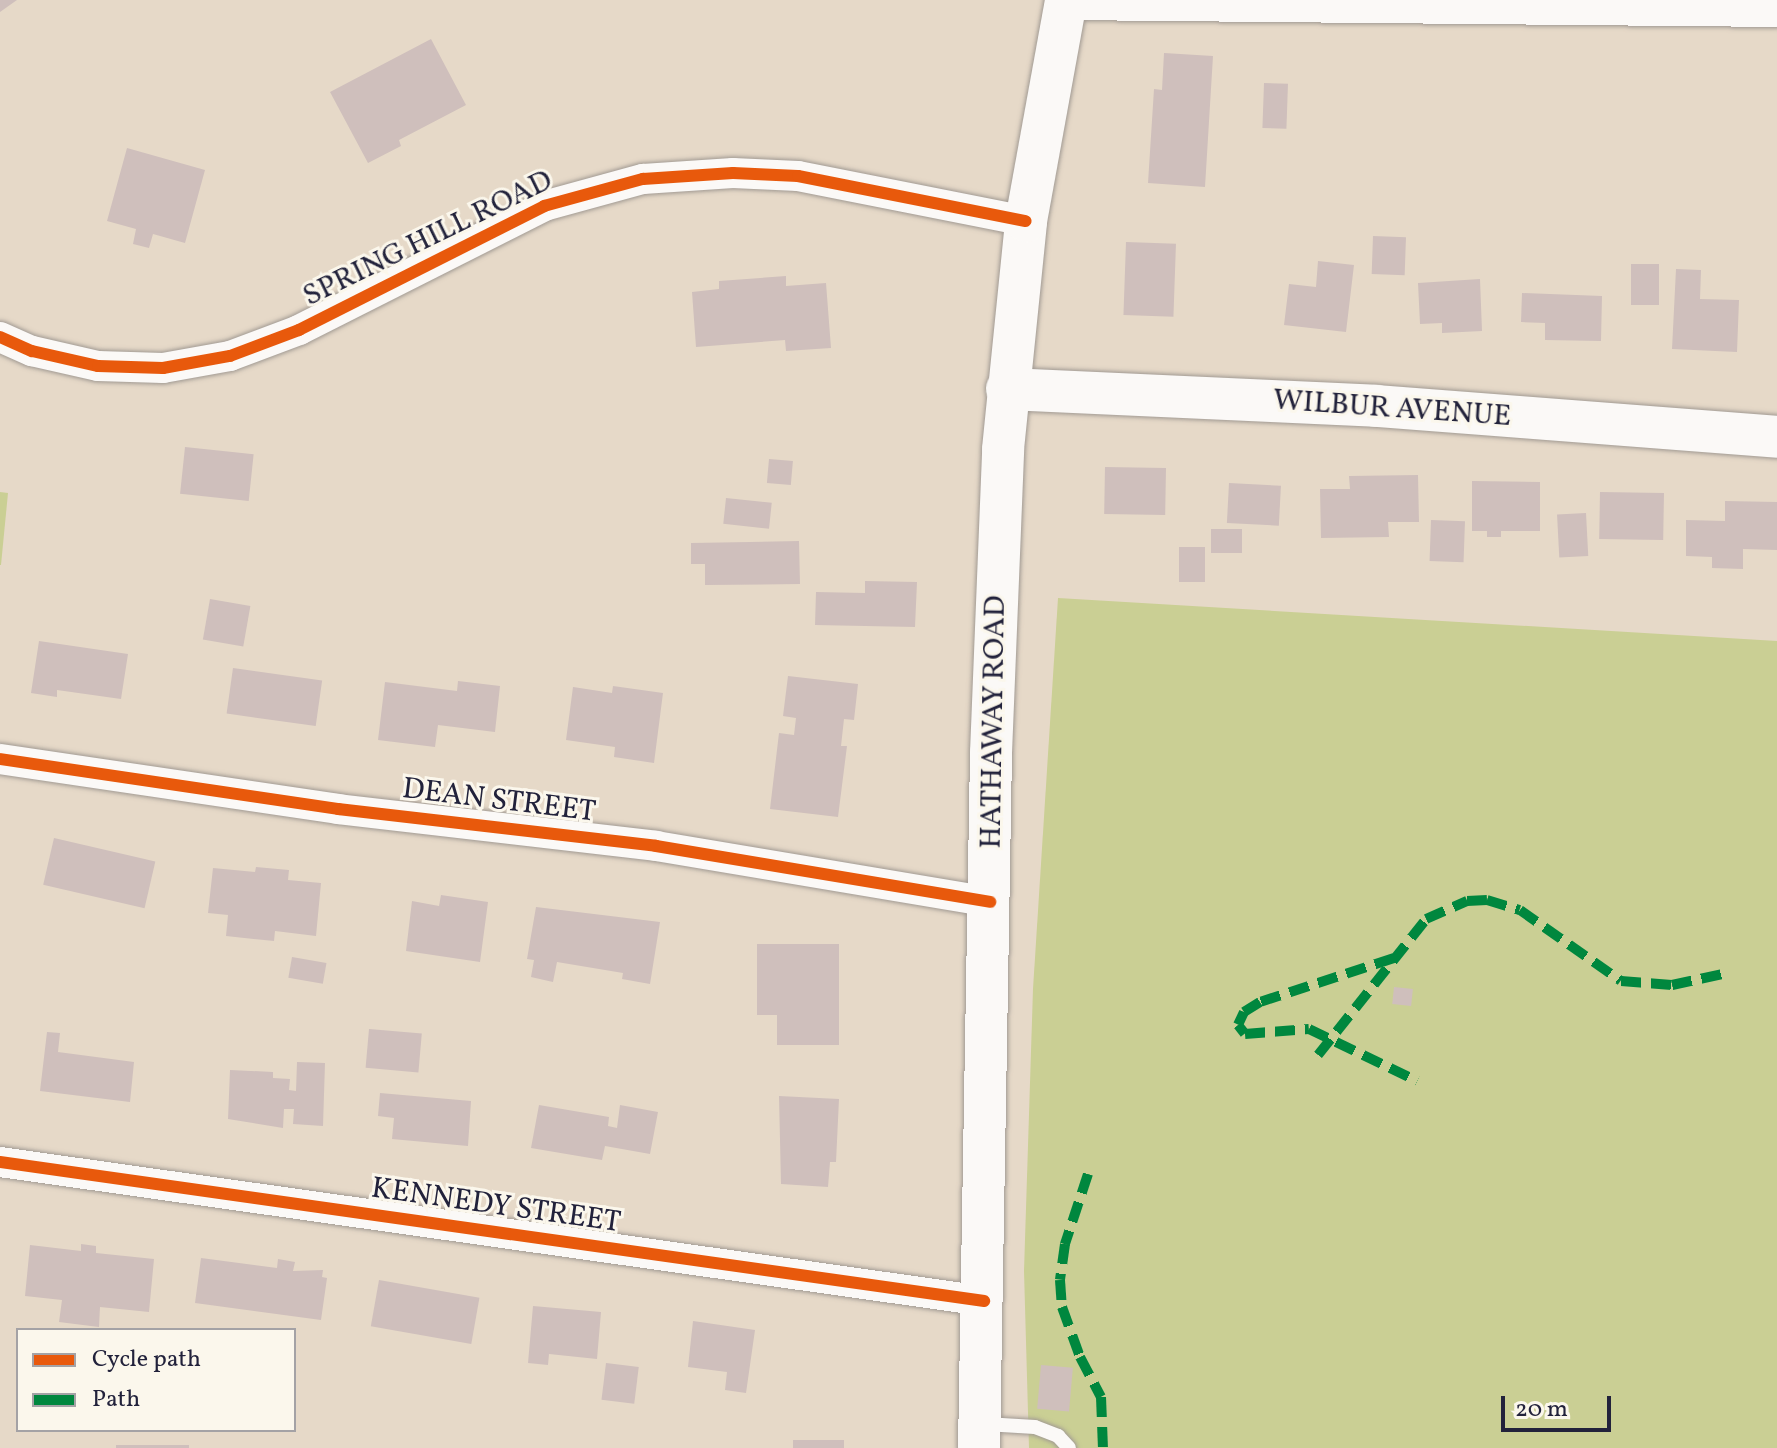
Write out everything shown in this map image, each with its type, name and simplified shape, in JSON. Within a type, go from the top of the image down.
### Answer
[{"type":"main road","name":"HATHAWAY ROAD","points":[[980,1436],[993,693],[1007,389],[1026,221],[1065,2]]},
{"type":"main road","name":"WILBUR AVENUE","points":[[1007,389],[1377,406],[1777,437]]},
{"type":"street","points":[[1065,2],[1777,12]]},
{"type":"street","name":"SPRING HILL ROAD","points":[[0,337],[32,351],[98,366],[163,368],[230,356],[299,330],[544,206],[643,179],[733,173],[798,176],[1026,221]]},
{"type":"street","name":"DEAN STREET","points":[[0,759],[338,809],[656,846],[990,902]]},
{"type":"street","name":"KENNEDY STREET","points":[[0,1162],[984,1301]]},
{"type":"lane","points":[[980,1436],[1035,1427],[1058,1436],[1069,1448]]},
{"type":"green space","points":[[0,492],[8,493],[1,565],[0,565]]},
{"type":"green space","points":[[1058,598],[1777,641],[1777,1448],[1029,1448],[1024,1271],[1033,989]]},
{"type":"building","points":[[0,0],[17,0],[0,12]]},
{"type":"building","points":[[431,39],[466,105],[399,140],[401,146],[368,163],[330,92]]},
{"type":"building","points":[[1164,53],[1213,56],[1205,187],[1148,183],[1154,89],[1162,90]]},
{"type":"building","points":[[1264,83],[1288,84],[1286,129],[1262,128]]},
{"type":"building","points":[[127,148],[205,170],[185,243],[153,234],[149,248],[133,244],[136,229],[107,221]]},
{"type":"building","points":[[1373,236],[1406,237],[1405,275],[1372,274]]},
{"type":"building","points":[[1126,242],[1176,244],[1173,317],[1123,315]]},
{"type":"building","points":[[1318,261],[1354,265],[1346,332],[1284,325],[1289,284],[1316,287]]},
{"type":"building","points":[[1631,264],[1659,264],[1659,305],[1631,305]]},
{"type":"building","points":[[1676,269],[1701,270],[1700,299],[1739,300],[1737,352],[1672,349]]},
{"type":"building","points":[[786,276],[786,286],[826,283],[831,348],[786,351],[785,340],[696,347],[692,292],[719,289],[719,281]]},
{"type":"building","points":[[1480,279],[1482,331],[1442,333],[1442,323],[1420,324],[1418,283]]},
{"type":"building","points":[[1522,293],[1602,296],[1601,341],[1545,340],[1545,323],[1521,322]]},
{"type":"building","points":[[185,447],[254,454],[249,501],[180,494]]},
{"type":"building","points":[[769,459],[793,461],[791,485],[767,483]]},
{"type":"building","points":[[1105,467],[1166,468],[1165,515],[1104,514]]},
{"type":"building","points":[[1418,475],[1419,522],[1388,522],[1389,537],[1321,538],[1320,489],[1350,489],[1349,476]]},
{"type":"building","points":[[1472,481],[1540,482],[1540,531],[1501,531],[1501,537],[1487,537],[1487,531],[1472,531]]},
{"type":"building","points":[[1229,483],[1281,486],[1279,526],[1227,523]]},
{"type":"building","points":[[1600,492],[1664,493],[1663,540],[1599,539]]},
{"type":"building","points":[[726,498],[772,503],[769,529],[723,524]]},
{"type":"building","points":[[1725,501],[1777,502],[1777,550],[1743,549],[1743,569],[1712,568],[1712,557],[1686,556],[1686,520],[1725,521]]},
{"type":"building","points":[[1586,513],[1588,556],[1559,557],[1557,515]]},
{"type":"building","points":[[1431,520],[1465,521],[1464,562],[1430,561]]},
{"type":"building","points":[[1211,529],[1242,529],[1242,553],[1211,553]]},
{"type":"building","points":[[799,541],[800,584],[705,585],[705,564],[691,564],[691,543]]},
{"type":"building","points":[[1179,547],[1205,547],[1205,582],[1179,582]]},
{"type":"building","points":[[865,581],[917,582],[915,627],[815,625],[816,592],[865,593]]},
{"type":"building","points":[[210,599],[250,606],[243,646],[203,639]]},
{"type":"building","points":[[39,641],[128,654],[121,699],[57,690],[57,697],[31,693]]},
{"type":"building","points":[[233,668],[322,681],[316,726],[227,714]]},
{"type":"building","points":[[788,676],[858,684],[854,720],[844,719],[841,746],[847,746],[838,817],[770,809],[779,733],[794,735],[796,718],[783,716]]},
{"type":"building","points":[[458,681],[500,686],[495,732],[438,725],[435,747],[378,740],[385,682],[457,691]]},
{"type":"building","points":[[613,686],[663,693],[654,763],[614,757],[615,747],[566,740],[573,687],[612,693]]},
{"type":"building","points":[[54,838],[155,861],[145,908],[43,885]]},
{"type":"building","points":[[256,867],[289,870],[288,880],[321,883],[316,936],[275,931],[274,941],[226,936],[228,915],[208,913],[213,868],[255,872]]},
{"type":"building","points":[[441,895],[488,902],[480,962],[406,951],[412,901],[439,906]]},
{"type":"building","points":[[536,907],[660,922],[650,984],[622,979],[623,973],[557,962],[553,982],[531,977],[534,960],[527,959]]},
{"type":"building","points":[[757,944],[839,944],[839,1045],[777,1045],[777,1015],[757,1015]]},
{"type":"building","points":[[292,957],[326,963],[323,984],[288,978]]},
{"type":"building","points":[[1394,987],[1413,989],[1411,1006],[1392,1004]]},
{"type":"building","points":[[369,1029],[422,1034],[418,1072],[366,1068]]},
{"type":"building","points":[[47,1032],[60,1033],[58,1052],[134,1062],[130,1102],[40,1091]]},
{"type":"building","points":[[297,1062],[325,1063],[323,1126],[293,1124],[294,1109],[284,1109],[283,1128],[228,1119],[230,1070],[273,1072],[273,1078],[290,1079],[289,1090],[296,1091]]},
{"type":"building","points":[[380,1093],[471,1101],[468,1146],[392,1139],[394,1118],[378,1116]]},
{"type":"building","points":[[779,1096],[839,1099],[836,1162],[830,1162],[828,1187],[781,1184]]},
{"type":"building","points":[[539,1105],[609,1117],[608,1126],[617,1128],[620,1105],[658,1112],[650,1154],[605,1146],[602,1160],[531,1148]]},
{"type":"building","points":[[81,1244],[96,1246],[96,1253],[154,1259],[149,1312],[100,1307],[99,1327],[59,1322],[62,1300],[25,1296],[30,1245],[81,1251]]},
{"type":"building","points":[[201,1258],[277,1268],[278,1259],[295,1262],[293,1271],[323,1270],[322,1277],[327,1278],[321,1320],[195,1303]]},
{"type":"building","points":[[379,1280],[479,1298],[471,1344],[371,1326]]},
{"type":"building","points":[[533,1306],[601,1312],[597,1359],[549,1354],[548,1365],[528,1363]]},
{"type":"building","points":[[693,1321],[755,1330],[746,1393],[725,1390],[727,1372],[688,1367]]},
{"type":"building","points":[[606,1363],[639,1367],[634,1404],[601,1400]]},
{"type":"building","points":[[1041,1365],[1073,1368],[1069,1412],[1037,1409]]},
{"type":"building","points":[[793,1440],[844,1440],[844,1448],[793,1448]]},
{"type":"building","points":[[116,1445],[189,1445],[189,1448],[116,1448]]},
{"type":"marked path","points":[[1318,1055],[1426,919],[1467,901],[1487,900],[1520,910],[1621,981],[1672,985],[1727,973]]},
{"type":"marked path","points":[[1394,958],[1260,1002],[1244,1012],[1238,1025],[1245,1034],[1309,1029],[1417,1081]]},
{"type":"marked path","points":[[1088,1174],[1065,1244],[1060,1280],[1062,1307],[1080,1357],[1101,1397],[1103,1448]]},
{"type":"cycle path","points":[[0,337],[32,351],[98,366],[163,368],[230,356],[299,330],[544,206],[643,179],[733,173],[798,176],[1026,221]]},
{"type":"cycle path","points":[[0,759],[338,809],[656,846],[990,902]]},
{"type":"cycle path","points":[[0,1162],[984,1301]]}]
